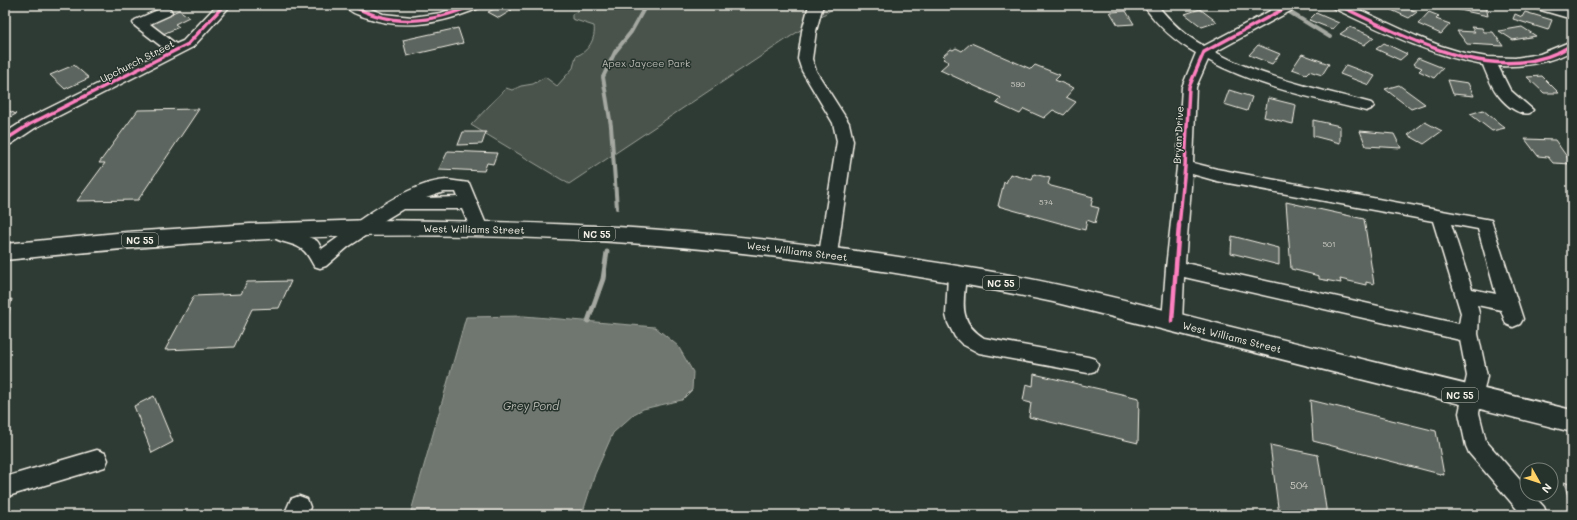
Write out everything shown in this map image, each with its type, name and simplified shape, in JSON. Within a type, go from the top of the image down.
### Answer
[{"type":"main road","name":"West Williams Street","points":[[5,252],[139,240],[276,231],[362,228],[478,229],[653,237],[828,254],[958,275],[1068,296],[1172,321],[1472,398],[1572,421]]},
{"type":"street","name":"Upchurch Street","points":[[5,140],[30,124],[176,52],[195,38],[224,5]]},
{"type":"street","points":[[351,5],[376,18],[403,21],[440,18],[462,11],[474,5]]},
{"type":"street","points":[[816,5],[809,31],[805,59],[808,71],[841,123],[845,141],[828,254]]},
{"type":"street","points":[[1150,5],[1167,28],[1204,52],[1271,82],[1366,106]]},
{"type":"street","points":[[1204,52],[1291,5]]},
{"type":"street","points":[[1338,5],[1433,48],[1457,56],[1488,62],[1509,63],[1528,61],[1554,54],[1572,45]]},
{"type":"street","points":[[1539,5],[1572,15]]},
{"type":"street","points":[[165,12],[140,23],[176,52]]},
{"type":"street","name":"Bryan Drive","points":[[1172,321],[1175,268],[1185,167],[1189,87],[1204,52]]},
{"type":"street","points":[[1488,62],[1504,94],[1525,110]]},
{"type":"street","points":[[1185,167],[1218,175],[1485,224],[1511,312],[1464,295]]},
{"type":"street","points":[[276,231],[288,237],[304,241],[311,246],[320,260],[362,228],[400,204],[468,203],[478,229]]},
{"type":"street","points":[[1440,216],[1470,313],[1468,334],[1478,376],[1469,414],[1473,434],[1477,446],[1536,515]]},
{"type":"street","points":[[1175,268],[1468,334]]},
{"type":"street","points":[[958,275],[955,308],[956,321],[961,331],[968,339],[979,345],[1088,365]]},
{"type":"street","points":[[5,487],[97,460]]},
{"type":"green space","name":"Apex Jaycee Park","points":[[581,5],[838,5],[569,184],[471,125],[506,88],[512,90],[521,86],[533,84],[545,77],[557,86],[573,68],[576,56],[587,48],[594,36],[594,26],[572,19],[572,14],[582,9]]},
{"type":"water","name":"Grey Pond","points":[[524,316],[655,327],[678,346],[693,372],[692,390],[682,400],[643,409],[634,414],[613,433],[595,474],[582,515],[410,515],[466,317]]},
{"type":"building","points":[[502,5],[512,10],[499,18],[488,12]]},
{"type":"building","points":[[1391,5],[1401,5],[1417,12],[1409,18],[1387,8]]},
{"type":"building","points":[[1454,5],[1486,6],[1488,16],[1455,9]]},
{"type":"building","points":[[1200,9],[1217,22],[1202,27],[1185,14]]},
{"type":"building","points":[[179,10],[189,17],[175,24],[179,27],[163,34],[149,23]]},
{"type":"building","points":[[1126,11],[1134,24],[1118,25],[1110,12]]},
{"type":"building","points":[[1429,12],[1439,16],[1436,19],[1450,24],[1441,34],[1418,24]]},
{"type":"building","points":[[1525,12],[1552,20],[1548,30],[1513,19],[1515,14],[1522,17]]},
{"type":"building","points":[[1316,13],[1339,23],[1332,29],[1309,20]]},
{"type":"building","points":[[1350,27],[1374,37],[1364,45],[1340,34]]},
{"type":"building","points":[[1471,27],[1482,28],[1484,32],[1493,32],[1503,46],[1467,44],[1457,31],[1475,32]]},
{"type":"building","points":[[1522,27],[1536,36],[1513,40],[1499,31]]},
{"type":"building","points":[[458,28],[463,43],[407,56],[403,40]]},
{"type":"building","points":[[971,43],[1031,69],[1035,65],[1060,75],[1055,80],[1074,88],[1066,97],[1076,102],[1064,115],[1053,110],[1044,118],[1024,109],[1020,114],[996,103],[1001,98],[940,70],[949,62],[943,59],[945,57],[943,56],[951,49],[953,50],[956,48],[962,51]]},
{"type":"building","points":[[1384,43],[1407,54],[1400,60],[1376,49]]},
{"type":"building","points":[[1258,45],[1280,54],[1272,64],[1249,55]]},
{"type":"building","points":[[1302,54],[1329,64],[1322,75],[1309,71],[1306,74],[1292,69]]},
{"type":"building","points":[[1418,58],[1443,68],[1434,78],[1419,71],[1422,68],[1413,64]]},
{"type":"building","points":[[74,65],[89,78],[65,89],[50,75]]},
{"type":"building","points":[[1346,65],[1375,76],[1369,85],[1340,74]]},
{"type":"building","points":[[1542,76],[1559,93],[1544,93],[1527,77]]},
{"type":"building","points":[[1448,80],[1468,83],[1474,96],[1453,94]]},
{"type":"building","points":[[1399,85],[1425,104],[1411,109],[1385,89]]},
{"type":"building","points":[[1229,90],[1252,97],[1247,111],[1224,104]]},
{"type":"building","points":[[1268,98],[1296,105],[1293,124],[1264,117]]},
{"type":"building","points":[[5,109],[16,114],[5,120]]},
{"type":"building","points":[[199,109],[138,200],[77,201],[105,163],[99,163],[138,110]]},
{"type":"building","points":[[1483,110],[1505,128],[1492,131],[1470,114]]},
{"type":"building","points":[[1313,120],[1340,126],[1340,143],[1313,136]]},
{"type":"building","points":[[1425,122],[1442,131],[1424,144],[1408,135]]},
{"type":"building","points":[[1360,131],[1394,134],[1401,148],[1366,146]]},
{"type":"building","points":[[463,132],[486,132],[482,144],[458,145]]},
{"type":"building","points":[[1525,139],[1555,140],[1572,164],[1553,163],[1548,157],[1538,156]]},
{"type":"building","points":[[448,151],[497,153],[493,164],[487,163],[484,171],[439,169]]},
{"type":"building","points":[[1010,174],[1032,180],[1034,174],[1050,178],[1048,184],[1051,186],[1093,197],[1091,206],[1099,208],[1095,223],[1087,220],[1085,230],[998,206],[1004,182],[1006,183]]},
{"type":"building","points":[[1286,202],[1364,219],[1374,284],[1366,282],[1366,285],[1340,279],[1341,283],[1319,279],[1319,276],[1291,269]]},
{"type":"building","points":[[1232,236],[1279,248],[1279,265],[1231,253]]},
{"type":"building","points":[[291,281],[279,308],[252,309],[234,347],[165,350],[194,296],[241,294],[247,282]]},
{"type":"building","points":[[12,299],[7,322],[5,323],[5,300]]},
{"type":"building","points":[[1034,374],[1139,398],[1138,443],[1029,417],[1031,403],[1023,401],[1026,384],[1033,386]]},
{"type":"building","points":[[154,396],[173,442],[152,453],[134,406]]},
{"type":"building","points":[[1310,400],[1436,431],[1444,475],[1313,441]]},
{"type":"building","points":[[1270,445],[1318,455],[1327,515],[1279,515]]},
{"type":"building","points":[[1564,482],[1572,485],[1572,511]]},
{"type":"waterway","points":[[617,208],[611,126],[603,77],[615,52],[631,32],[646,5]]},
{"type":"waterway","points":[[1278,5],[1330,37]]},
{"type":"waterway","points":[[588,321],[603,279],[607,252]]},
{"type":"cycle path","points":[[5,140],[30,124],[188,44],[224,5]]},
{"type":"cycle path","points":[[351,5],[365,13],[396,21],[428,20],[460,11],[474,5]]},
{"type":"cycle path","points":[[1172,321],[1175,268],[1185,167],[1189,87],[1204,52],[1291,5]]},
{"type":"cycle path","points":[[1338,5],[1386,28],[1436,49],[1462,57],[1488,62],[1515,62],[1541,58],[1557,53],[1572,45]]}]
